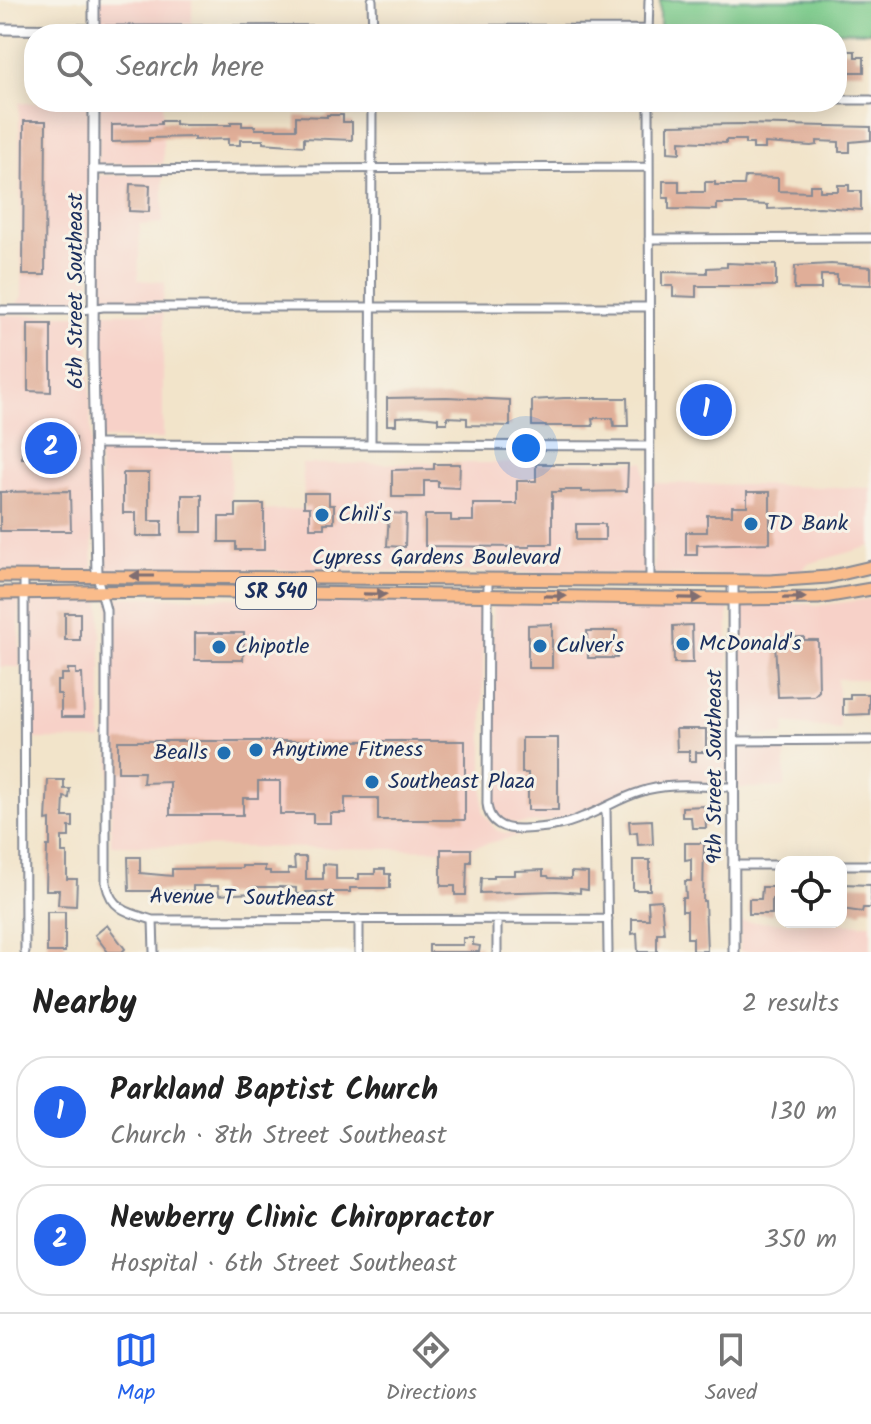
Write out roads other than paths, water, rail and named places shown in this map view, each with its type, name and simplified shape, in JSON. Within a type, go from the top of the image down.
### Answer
[{"type":"main road","name":"Cypress Gardens Boulevard","points":[[0,576],[733,582],[828,577],[871,567]]},
{"type":"main road","points":[[189,592],[217,585],[272,585],[289,577]]},
{"type":"main road","points":[[307,593],[311,587],[356,578]]},
{"type":"main road","points":[[601,597],[612,587],[640,584],[650,579]]},
{"type":"main road","name":"Cypress Gardens Boulevard","points":[[0,593],[189,592],[733,599],[818,598],[871,589]]},
{"type":"street","points":[[94,0],[94,24]]},
{"type":"street","points":[[372,0],[373,24]]},
{"type":"street","points":[[648,24],[649,0]]},
{"type":"street","points":[[0,29],[24,30]]},
{"type":"street","points":[[847,100],[871,100]]},
{"type":"street","name":"6th Street Southeast","points":[[94,112],[97,576]]},
{"type":"street","points":[[371,444],[372,112]]},
{"type":"street","points":[[649,112],[650,579]]},
{"type":"street","points":[[94,170],[649,167]]},
{"type":"street","points":[[649,239],[871,238]]},
{"type":"street","points":[[0,310],[648,307]]},
{"type":"street","points":[[94,444],[648,446]]},
{"type":"street","points":[[24,576],[25,952]]},
{"type":"street","name":"Avenue T Southeast","points":[[97,576],[106,610],[106,883],[110,897],[123,912],[153,920],[608,919]]},
{"type":"street","points":[[488,578],[488,813],[498,825],[515,829],[554,827],[640,792],[733,787]]},
{"type":"street","name":"9th Street Southeast","points":[[733,582],[734,952]]},
{"type":"street","points":[[733,741],[871,740]]},
{"type":"street","points":[[606,807],[608,952]]},
{"type":"street","points":[[733,865],[775,865]]},
{"type":"street","points":[[847,865],[871,865]]},
{"type":"street","points":[[359,919],[359,952]]},
{"type":"street","points":[[497,919],[497,952]]},
{"type":"street","points":[[153,920],[154,952]]},
{"type":"place","name":"Parkland Baptist Church","points":[[706,410]]},
{"type":"place","name":"Newberry Clinic Chiropractor","points":[[51,448]]},
{"type":"place","name":"Chili's","points":[[322,515]]},
{"type":"place","name":"TD Bank","points":[[751,524]]},
{"type":"place","name":"McDonald's","points":[[683,644]]},
{"type":"place","name":"Culver's","points":[[540,646]]},
{"type":"place","name":"Chipotle","points":[[219,647]]},
{"type":"place","name":"Anytime Fitness","points":[[256,750]]},
{"type":"place","name":"Bealls","points":[[224,753]]},
{"type":"place","name":"Southeast Plaza","points":[[372,782]]}]
